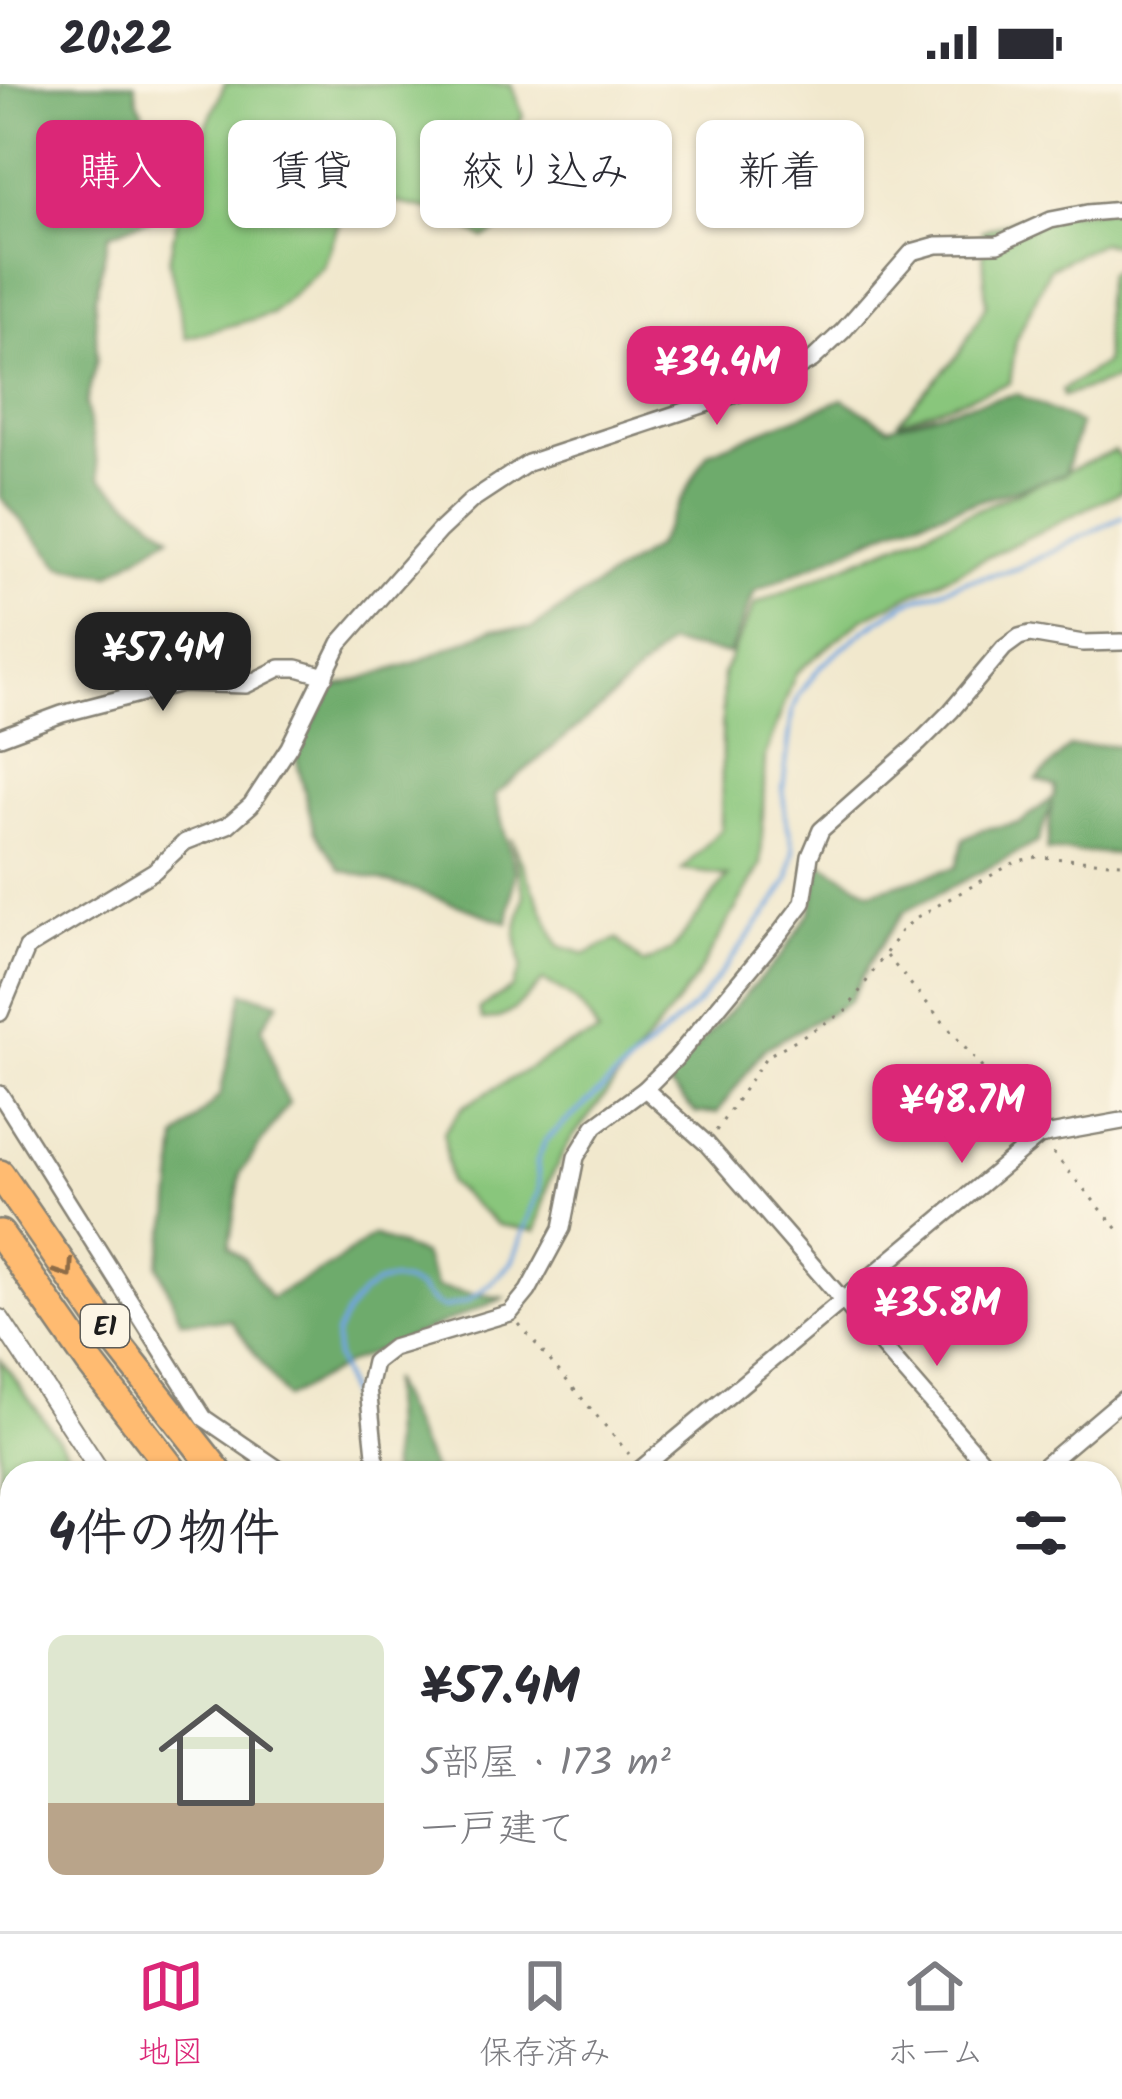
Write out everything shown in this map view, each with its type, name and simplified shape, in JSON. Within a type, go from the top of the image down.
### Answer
[{"type":"highway","name":"E1","points":[[0,1174],[115,1341],[210,1461]]},
{"type":"highway","name":"E1","points":[[0,1234],[90,1364],[166,1461]]},
{"type":"street","points":[[0,1013],[27,948],[154,872],[185,842],[228,825],[251,805],[289,747],[340,643],[472,500],[528,463],[772,382],[812,360],[912,252],[937,245],[998,244],[1051,220],[1122,210]]},
{"type":"street","points":[[375,1461],[368,1388],[374,1362],[392,1348],[510,1313],[528,1291],[562,1228],[576,1157],[595,1126],[645,1089],[728,999],[803,903],[810,856],[821,830],[951,711],[1004,648],[1019,638],[1030,634],[1082,643],[1122,642]]},
{"type":"street","points":[[0,737],[62,714],[181,683],[246,685],[280,668],[325,676]]},
{"type":"street","points":[[645,1089],[707,1144],[983,1461]]},
{"type":"street","points":[[0,1094],[204,1418],[267,1461]]},
{"type":"street","points":[[651,1461],[1039,1136],[1122,1121]]},
{"type":"street","points":[[0,1319],[93,1461]]},
{"type":"street","points":[[1050,1461],[1122,1400]]},
{"type":"path","points":[[707,1144],[766,1058],[846,1011],[901,931],[916,917],[1017,861],[1038,857],[1122,863]]},
{"type":"path","points":[[886,954],[1122,1234]]},
{"type":"path","points":[[510,1313],[631,1461]]},
{"type":"green space","points":[[0,84],[135,84],[146,120],[36,120],[36,228],[125,228],[109,234],[95,297],[97,359],[86,404],[100,478],[171,535],[110,574],[61,566],[0,497]]},
{"type":"green space","points":[[225,84],[511,84],[523,116],[520,120],[420,120],[420,208],[396,203],[396,120],[228,120],[228,228],[337,228],[324,266],[272,314],[186,338],[169,261],[175,228],[204,228],[204,132]]},
{"type":"green space","points":[[1122,208],[1122,246],[1101,243],[1050,268],[1016,340],[1010,383],[897,422],[959,354],[986,305],[982,231],[1025,216]]},
{"type":"green space","points":[[467,228],[502,228],[484,238]]},
{"type":"green space","points":[[1122,264],[1122,378],[1063,396],[1062,390],[1105,363],[1107,275]]},
{"type":"green space","points":[[1017,394],[1080,424],[1065,474],[901,525],[755,591],[729,654],[668,644],[602,707],[495,795],[515,872],[508,923],[341,870],[314,830],[295,753],[334,687],[414,663],[492,629],[531,629],[655,547],[708,452],[843,399],[889,427]]},
{"type":"green space","points":[[1114,451],[1122,459],[1122,491],[862,619],[796,673],[765,756],[761,865],[694,981],[569,1142],[549,1181],[536,1231],[498,1225],[449,1183],[444,1132],[463,1107],[565,1047],[598,1034],[576,1002],[543,981],[508,1013],[482,1020],[479,1009],[512,988],[521,968],[516,933],[524,895],[511,838],[559,946],[586,954],[617,939],[643,964],[673,949],[728,876],[682,870],[721,829],[723,673],[755,604]]},
{"type":"green space","points":[[1122,746],[1122,854],[1047,851],[1052,802],[1038,842],[904,912],[849,1002],[764,1049],[717,1113],[696,1113],[665,1081],[781,956],[811,911],[821,863],[871,892],[956,867],[964,839],[983,829],[1020,823],[1054,797],[1055,787],[1037,780],[1069,747]]},
{"type":"green space","points":[[243,992],[279,1002],[262,1027],[289,1103],[241,1172],[229,1247],[245,1260],[270,1298],[334,1264],[373,1235],[423,1255],[437,1288],[504,1298],[350,1362],[286,1398],[231,1320],[181,1321],[158,1265],[170,1215],[177,1139],[220,1095]]},
{"type":"green space","points":[[0,1359],[74,1461],[0,1461]]},
{"type":"green space","points":[[390,1380],[428,1461],[391,1461]]},
{"type":"waterway","points":[[353,1461],[351,1403],[336,1357],[336,1335],[346,1314],[362,1294],[377,1283],[392,1280],[418,1288],[444,1308],[468,1301],[512,1262],[539,1190],[537,1162],[545,1141],[699,1002],[789,879],[794,850],[783,789],[792,714],[799,695],[820,667],[906,603],[1016,569],[1122,517]]}]
